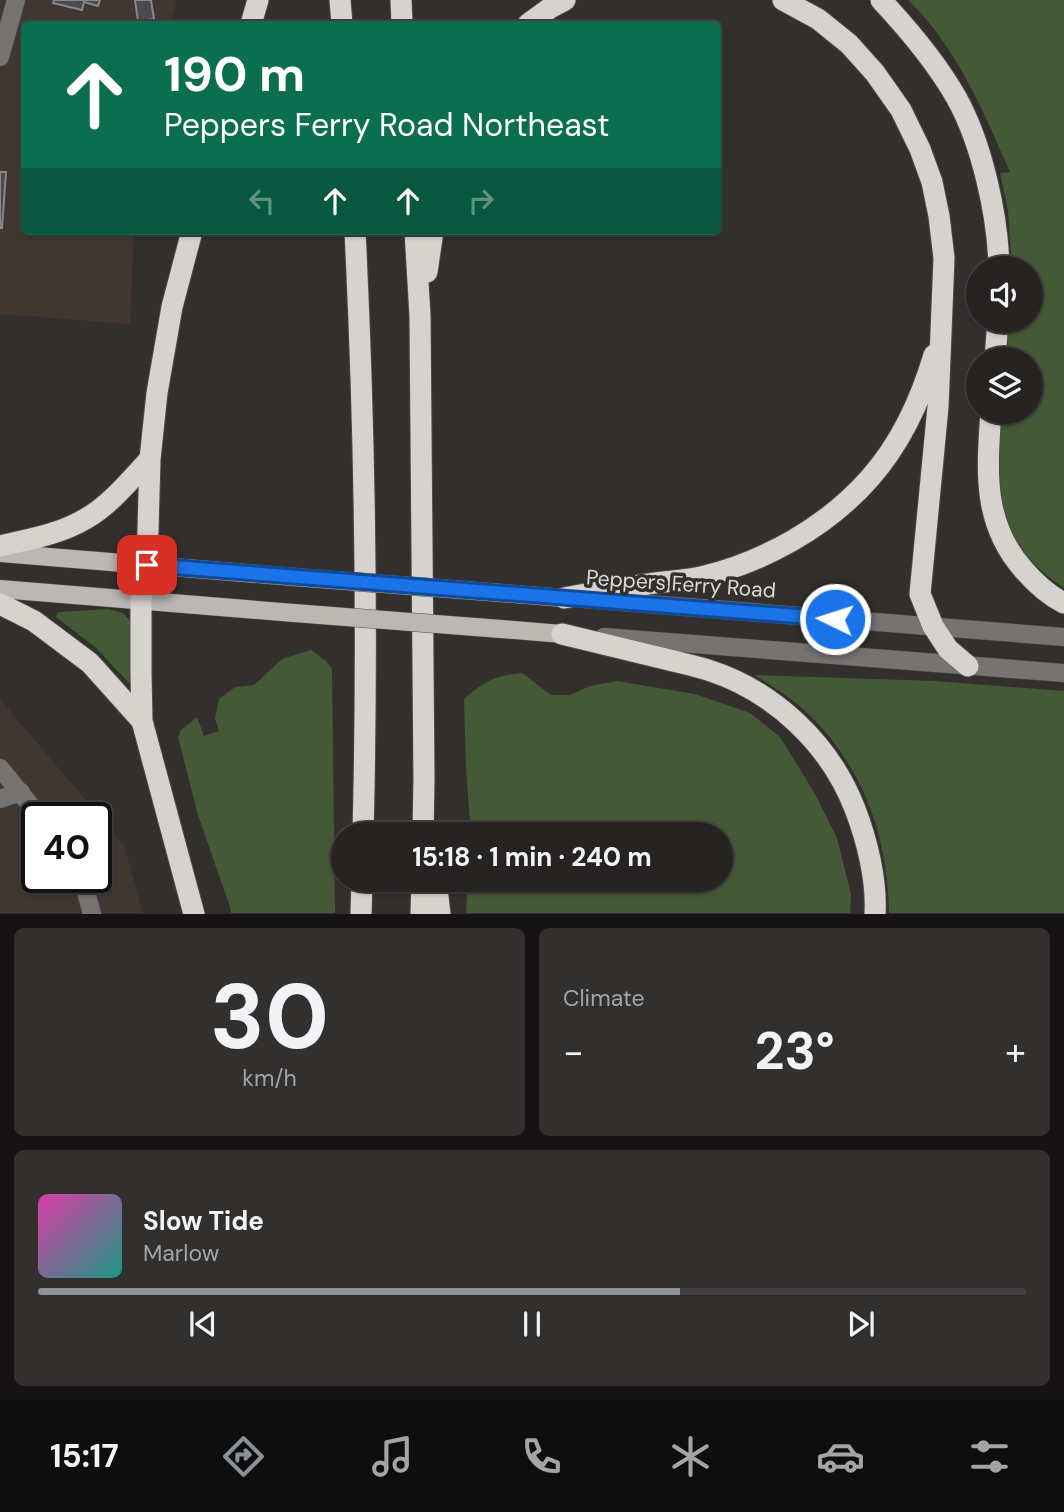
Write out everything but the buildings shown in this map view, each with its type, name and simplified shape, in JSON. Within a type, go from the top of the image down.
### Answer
[{"type":"highway","points":[[252,21],[258,0]]},
{"type":"highway","points":[[340,0],[342,21]]},
{"type":"highway","points":[[401,0],[402,21]]},
{"type":"highway","points":[[532,21],[565,0]]},
{"type":"highway","points":[[783,0],[818,19],[849,44],[875,73],[901,110],[932,182],[944,258],[943,298],[939,407],[920,594],[933,626],[948,649],[968,666]]},
{"type":"highway","points":[[881,0],[934,62],[962,109],[987,182],[998,256]]},
{"type":"highway","points":[[191,235],[172,307],[157,393],[150,459],[147,565],[141,600],[142,721],[194,914]]},
{"type":"highway","points":[[355,235],[365,533],[363,822]]},
{"type":"highway","points":[[415,235],[420,316],[423,822]]},
{"type":"highway","points":[[420,316],[432,235]]},
{"type":"highway","points":[[564,598],[700,577],[745,563],[783,545],[843,505],[870,478],[911,414],[927,378],[938,341],[943,298]]},
{"type":"highway","points":[[990,424],[987,464],[989,496],[997,527],[1012,556],[1035,583],[1064,603]]},
{"type":"highway","points":[[0,545],[61,531],[89,518],[118,493],[150,459]]},
{"type":"highway","points":[[0,604],[34,621],[90,663],[142,721]]},
{"type":"highway","points":[[562,634],[708,670],[740,683],[769,700],[800,725],[827,758],[848,791],[862,828],[871,867],[875,914]]},
{"type":"highway","points":[[424,779],[429,822]]},
{"type":"highway","points":[[361,914],[362,892]]},
{"type":"highway","points":[[421,914],[422,892]]},
{"type":"highway","points":[[437,892],[440,914]]},
{"type":"main road","name":"Peppers Ferry Road","points":[[0,553],[564,598]]},
{"type":"main road","points":[[0,589],[562,634]]},
{"type":"street","points":[[0,24],[6,0]]},
{"type":"street","points":[[0,57],[16,0]]},
{"type":"street","name":"Peppers Ferry Road","points":[[564,598],[1064,637]]},
{"type":"street","points":[[562,634],[1064,673]]},
{"type":"street","points":[[0,768],[29,802]]},
{"type":"street","points":[[0,799],[21,792]]},
{"type":"street","points":[[86,893],[92,914]]},
{"type":"shaded area","points":[[0,0],[177,0],[171,21],[21,21],[21,235],[134,235],[130,324],[0,314]]},
{"type":"shaded area","points":[[0,699],[87,802],[21,802],[21,893],[112,893],[112,831],[124,845],[143,913],[0,913]]},
{"type":"green space","points":[[908,0],[1064,0],[1064,588],[1024,552],[1012,532],[1004,511],[999,464],[1001,424],[1043,424],[1043,347],[1007,347],[1008,333],[1043,333],[1043,256],[1011,256],[1008,211],[1000,173],[1010,172],[979,103],[955,59]]},
{"type":"green space","points":[[108,609],[123,613],[131,622],[129,683],[95,647],[56,617],[60,612]]},
{"type":"green space","points":[[311,650],[332,669],[334,822],[331,822],[331,892],[335,892],[335,913],[231,913],[198,815],[178,737],[181,730],[197,717],[204,736],[219,731],[215,719],[219,699],[235,687],[254,685],[282,659]]},
{"type":"green space","points":[[522,673],[551,695],[570,695],[590,686],[617,681],[695,694],[750,713],[780,737],[814,792],[837,838],[851,894],[850,913],[466,913],[467,892],[733,892],[733,822],[470,822],[464,699],[490,680]]},
{"type":"green space","points":[[754,675],[935,681],[1064,691],[1064,913],[889,913],[877,828],[856,777],[824,730],[803,709]]},
{"type":"route","points":[[147,565],[835,619]]}]
